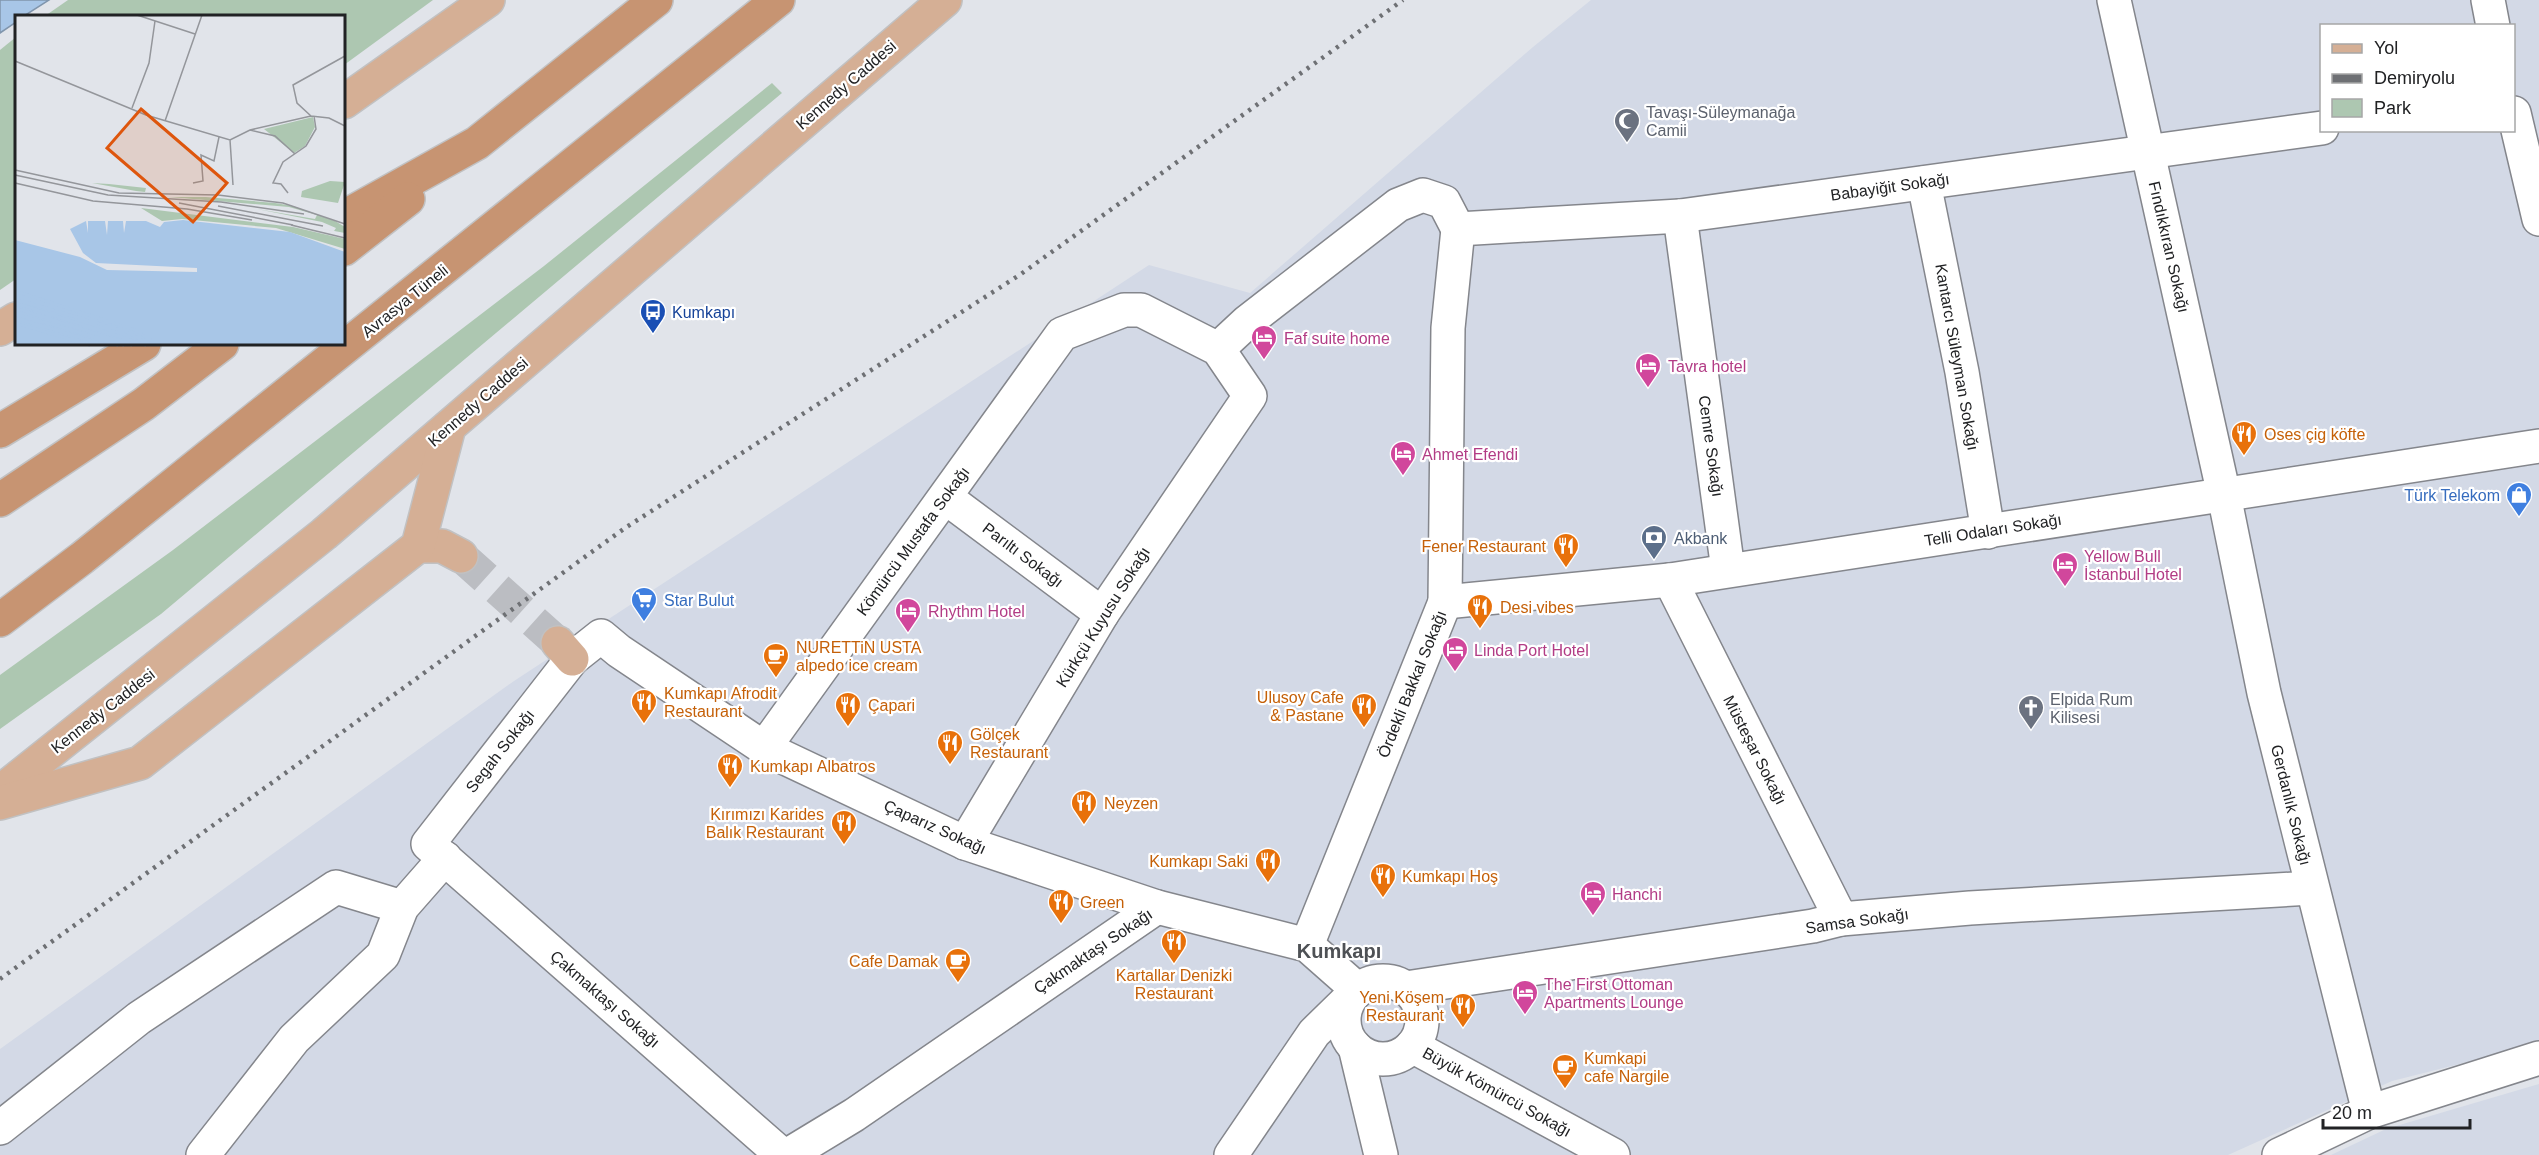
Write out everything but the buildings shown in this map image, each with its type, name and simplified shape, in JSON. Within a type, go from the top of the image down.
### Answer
[{"type":"highway","points":[[345,248],[656,0]]},
{"type":"highway","name":"Avrasya Tüneli","points":[[0,620],[92,551],[778,0]]},
{"type":"highway","points":[[345,216],[477,143]]},
{"type":"highway","points":[[0,431],[142,345]]},
{"type":"highway","points":[[0,500],[144,404],[221,345]]},
{"type":"main road","points":[[345,101],[488,0]]},
{"type":"main road","name":"Kennedy Caddesi","points":[[0,792],[315,541],[945,0]]},
{"type":"main road","points":[[0,329],[15,320]]},
{"type":"main road","points":[[0,803],[140,763],[418,546],[449,427]]},
{"type":"main road","points":[[418,546],[442,546],[461,556]]},
{"type":"street","name":"Fındıkkıran Sokağı","points":[[2114,0],[2224,495]]},
{"type":"street","points":[[2488,0],[2493,24]]},
{"type":"street","points":[[2515,117],[2539,219]]},
{"type":"street","name":"Babayiğit Sokağı","points":[[1458,229],[1680,216],[2320,128]]},
{"type":"street","name":"Kantarcı Süleyman Sokağı","points":[[1924,183],[1962,372],[1988,531]]},
{"type":"street","points":[[1218,349],[1247,322],[1398,205],[1423,195],[1444,202],[1458,229]]},
{"type":"street","name":"Cemre Sokağı","points":[[1680,216],[1728,570]]},
{"type":"street","name":"Ördekli Bakkal Sokağı","points":[[1307,945],[1444,602],[1448,328],[1458,229]]},
{"type":"street","name":"Kömürcü Mustafa Sokağı","points":[[764,748],[1062,334],[1124,310],[1141,310],[1218,349]]},
{"type":"street","name":"Kürkçü Kuyusu Sokağı","points":[[964,843],[1102,614],[1250,396],[1218,349]]},
{"type":"street","name":"Telli Odaları Sokağı","points":[[1444,602],[1670,580],[2539,446]]},
{"type":"street","name":"Gerdanlık Sokağı","points":[[2224,495],[2264,693],[2368,1112]]},
{"type":"street","name":"Parıltı Sokağı","points":[[945,497],[1102,614]]},
{"type":"street","name":"Müsteşar Sokağı","points":[[1670,580],[1840,919]]},
{"type":"street","name":"Çaparız Sokağı","points":[[565,651],[601,636],[619,651],[764,748],[964,843],[1157,907],[1307,945],[1359,990]]},
{"type":"street","name":"Segah Sokağı","points":[[203,1155],[294,1039],[383,956],[402,907],[436,850],[565,651]]},
{"type":"street","name":"Çakmaktaşı Sokağı","points":[[436,850],[782,1155]]},
{"type":"street","points":[[0,1128],[139,1018],[336,888],[402,907]]},
{"type":"street","name":"Samsa Sokağı","points":[[1406,988],[1813,926],[1840,919],[1970,908],[2311,888]]},
{"type":"street","name":"Çakmaktaşı Sokağı","points":[[788,1155],[854,1116],[1157,907]]},
{"type":"street","points":[[1231,1155],[1314,1033],[1359,990],[1370,983],[1394,982],[1406,988],[1415,997],[1421,1009],[1422,1022],[1419,1035],[1412,1046],[1402,1055],[1390,1059],[1378,1059],[1365,1055],[1355,1047],[1348,1037],[1344,1024],[1345,1011],[1350,999],[1359,990]]},
{"type":"street","name":"Büyük Kömürcü Sokağı","points":[[1412,1046],[1613,1155]]},
{"type":"street","points":[[1355,1047],[1381,1155]]},
{"type":"street","points":[[2279,1155],[2368,1112],[2539,1058]]},
{"type":"shaded area","points":[[1591,0],[2539,0],[2539,1044],[2392,1081],[2228,1155],[0,1155],[0,1049],[514,681],[1149,265],[1250,293],[1533,47]]},
{"type":"shaded area","points":[[2539,1084],[2539,1155],[2331,1155],[2386,1129]]},
{"type":"green space","points":[[68,0],[433,0],[345,64],[345,15],[46,15]]},
{"type":"green space","points":[[15,38],[15,280],[0,290],[0,50]]},
{"type":"green space","points":[[772,83],[782,93],[161,614],[0,729],[0,675],[173,550],[544,266]]},
{"type":"water","points":[[0,0],[49,0],[26,15],[15,15],[15,23],[0,33]]},
{"type":"tunnel","points":[[461,556],[558,643]]},
{"type":"railway","points":[[0,979],[625,528],[1021,274],[1403,0]]},
{"type":"place","name":"Tavaşı-Süleymanağa Camii","points":[[1627,144]]},
{"type":"place","name":"Kumkapı","points":[[653,335]]},
{"type":"place","name":"Faf suite home","points":[[1264,361]]},
{"type":"place","name":"Tavra hotel","points":[[1648,389]]},
{"type":"place","name":"Oses çig köfte","points":[[2244,457]]},
{"type":"place","name":"Ahmet Efendi","points":[[1403,477]]},
{"type":"place","name":"Türk Telekom","points":[[2519,518]]},
{"type":"place","name":"Akbank","points":[[1654,561]]},
{"type":"place","name":"Fener Restaurant","points":[[1566,569]]},
{"type":"place","name":"Yellow Bull İstanbul Hotel","points":[[2065,588]]},
{"type":"place","name":"Star Bulut","points":[[644,623]]},
{"type":"place","name":"Desi vibes","points":[[1480,630]]},
{"type":"place","name":"Rhythm Hotel","points":[[908,634]]},
{"type":"place","name":"Linda Port Hotel","points":[[1455,673]]},
{"type":"place","name":"NURETTiN USTA alpedo ice cream","points":[[776,679]]},
{"type":"place","name":"Kumkapı Afrodit Restaurant","points":[[644,725]]},
{"type":"place","name":"Çapari","points":[[848,728]]},
{"type":"place","name":"Ulusoy Cafe & Pastane","points":[[1364,729]]},
{"type":"place","name":"Elpida Rum Kilisesi","points":[[2031,731]]},
{"type":"place","name":"Gölçek Restaurant","points":[[950,766]]},
{"type":"place","name":"Kumkapı Albatros","points":[[730,789]]},
{"type":"place","name":"Neyzen","points":[[1084,826]]},
{"type":"place","name":"Kırımızı Karides Balık Restaurant","points":[[844,846]]},
{"type":"place","name":"Kumkapı Saki","points":[[1268,884]]},
{"type":"place","name":"Kumkapı Hoş","points":[[1383,899]]},
{"type":"place","name":"Hanchi","points":[[1593,917]]},
{"type":"place","name":"Green","points":[[1061,925]]},
{"type":"place","name":"Kartallar Denizki Restaurant","points":[[1174,965]]},
{"type":"place","name":"Cafe Damak","points":[[958,984]]},
{"type":"place","name":"The First Ottoman Apartments Lounge","points":[[1525,1016]]},
{"type":"place","name":"Yeni Köşem Restaurant","points":[[1463,1029]]},
{"type":"place","name":"Kumkapi cafe Nargile","points":[[1565,1090]]},
{"type":"district","name":"Kumkapı","points":[[1339,951]]}]
